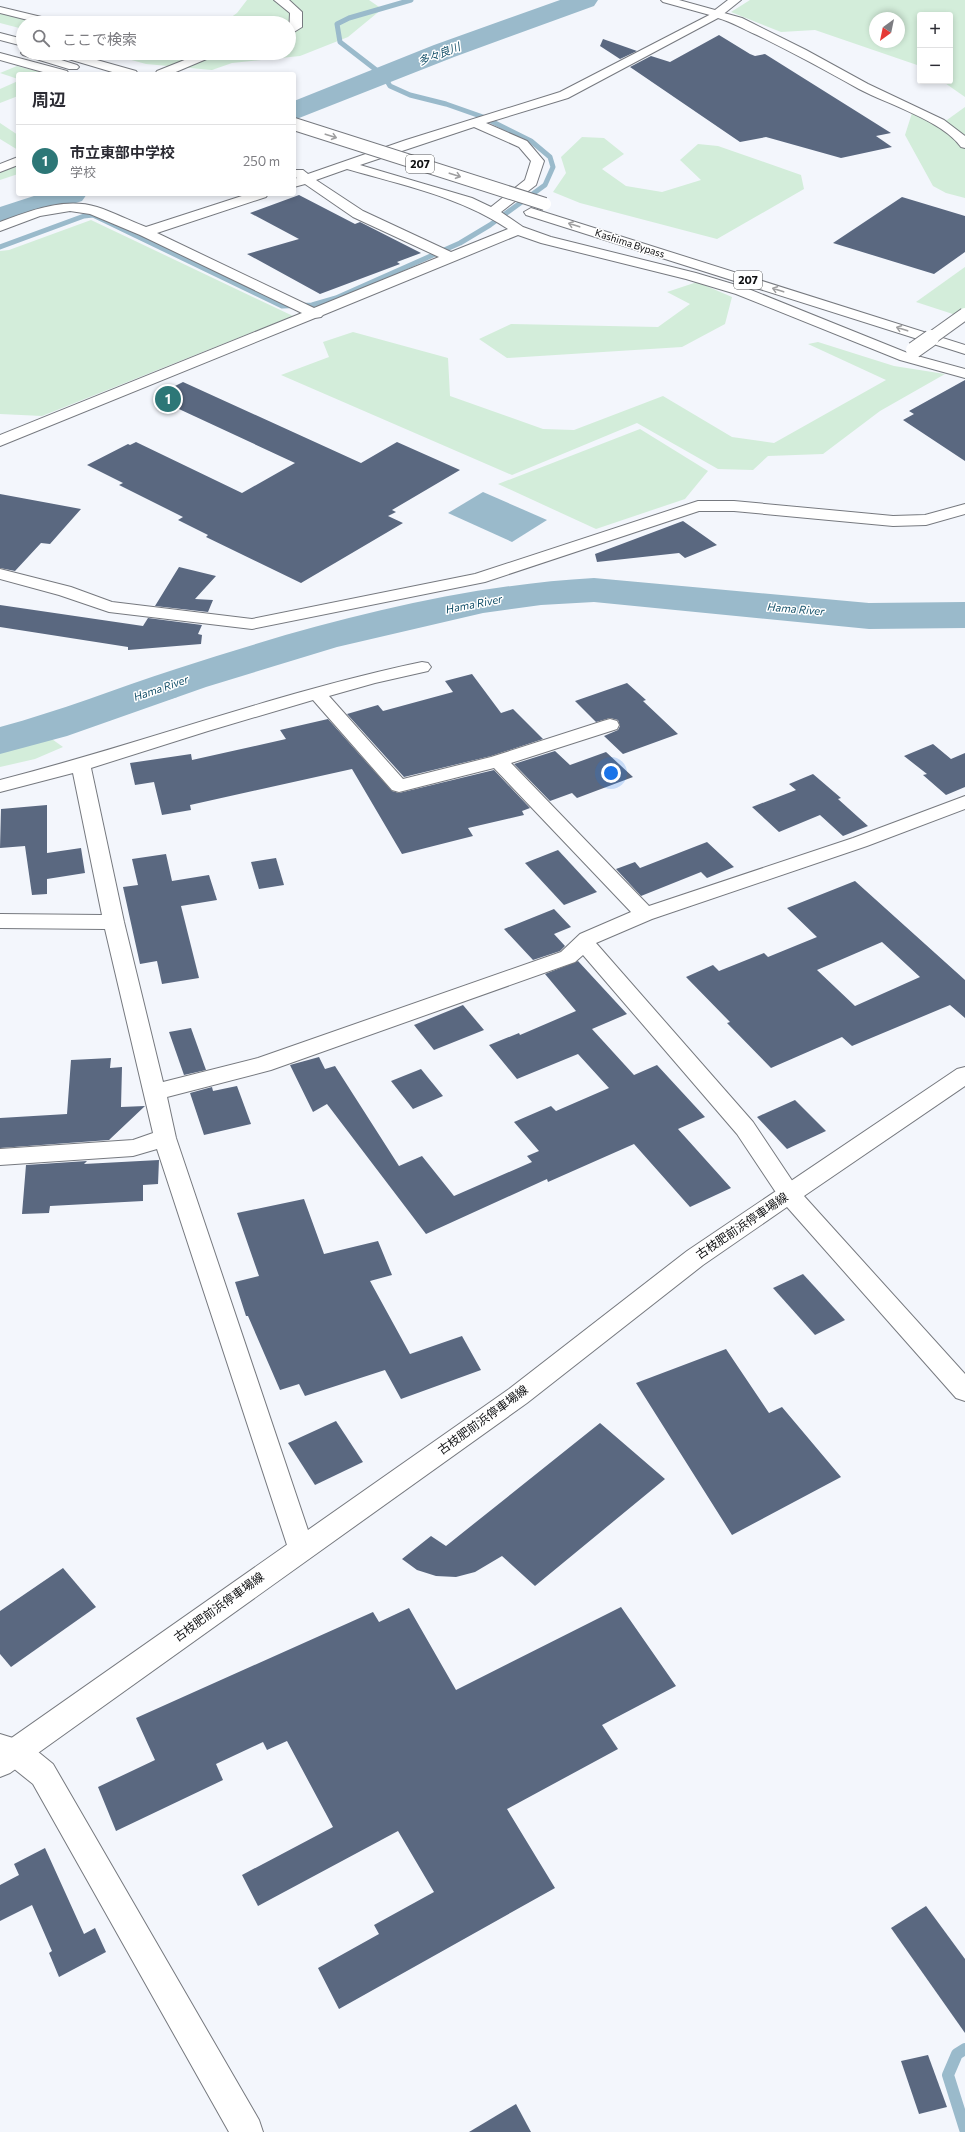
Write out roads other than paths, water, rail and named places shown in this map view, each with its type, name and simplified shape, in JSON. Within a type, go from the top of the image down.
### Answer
[{"type":"main road","points":[[280,0],[284,1],[296,12],[296,27]]},
{"type":"main road","points":[[667,0],[738,20],[757,31],[802,52],[864,87],[940,123],[963,140],[965,144]]},
{"type":"main road","points":[[300,181],[564,95],[717,14],[735,0]]},
{"type":"main road","points":[[0,10],[25,16]]},
{"type":"main road","points":[[0,36],[16,41]]},
{"type":"main road","points":[[0,46],[16,50]]},
{"type":"main road","points":[[0,56],[56,72]]},
{"type":"main road","points":[[50,60],[90,72]]},
{"type":"main road","points":[[83,60],[125,72]]},
{"type":"main road","points":[[166,72],[195,60]]},
{"type":"main road","points":[[475,123],[523,144],[538,162],[531,182],[492,212]]},
{"type":"main road","name":"Kashima Bypass","points":[[296,125],[545,204],[664,240]]},
{"type":"main road","name":"Kashima Bypass","points":[[296,137],[965,350]]},
{"type":"main road","points":[[0,168],[16,162]]},
{"type":"main road","points":[[348,165],[467,201],[492,212],[518,230],[546,240],[691,276],[741,291],[965,374]]},
{"type":"main road","points":[[300,181],[358,214],[450,257]]},
{"type":"main road","points":[[145,232],[256,196]]},
{"type":"main road","points":[[0,227],[37,213],[70,207],[93,210],[145,232],[305,309]]},
{"type":"main road","points":[[0,441],[305,309],[450,257],[518,230]]},
{"type":"main road","points":[[909,353],[965,314]]},
{"type":"main road","points":[[929,324],[965,337]]},
{"type":"main road","points":[[0,574],[65,591],[109,608],[252,624],[268,622],[479,578],[698,506],[734,506],[892,521],[926,520],[965,509]]},
{"type":"main road","points":[[0,786],[81,765],[201,727],[371,678],[422,667]]},
{"type":"main road","points":[[318,694],[399,786],[498,761],[610,725]]},
{"type":"main road","points":[[498,761],[645,914]]},
{"type":"main road","points":[[81,765],[114,922],[156,1092],[165,1138],[301,1548]]},
{"type":"main road","points":[[156,1092],[263,1065],[568,957],[587,939],[645,914],[860,842],[965,802]]},
{"type":"main road","points":[[0,921],[114,922]]},
{"type":"main road","points":[[584,943],[745,1128],[789,1194],[965,1391]]},
{"type":"main road","name":"古枝肥前浜停車場線","points":[[5,1755],[518,1396],[695,1258],[965,1075]]},
{"type":"main road","points":[[0,1157],[133,1148],[165,1138]]},
{"type":"main road","points":[[5,1755],[43,1774],[247,2132]]},
{"type":"water","points":[[483,492],[547,520],[512,542],[448,513]]},
{"type":"water","points":[[163,680],[177,697],[49,737],[0,749],[0,734],[45,723]]},
{"type":"waterway","points":[[0,247],[84,216],[93,215],[282,306],[312,305],[336,298],[460,243],[490,225],[545,185],[553,167],[550,157],[531,141],[483,117],[446,104],[410,95],[390,86],[384,76],[340,42],[337,24],[349,18],[411,0]]},
{"type":"waterway","name":"多々良川","points":[[296,110],[444,51],[585,0]]},
{"type":"waterway","name":"多々良川","points":[[0,218],[65,196]]},
{"type":"waterway","name":"Hama River","points":[[0,741],[51,727],[191,678],[322,638],[403,618],[483,601],[541,593],[594,590],[869,616],[965,615]]},
{"type":"waterway","points":[[965,2049],[957,2054],[948,2075],[965,2129]]},
{"type":"place","name":"市立東部中学校","points":[[168,399]]}]
